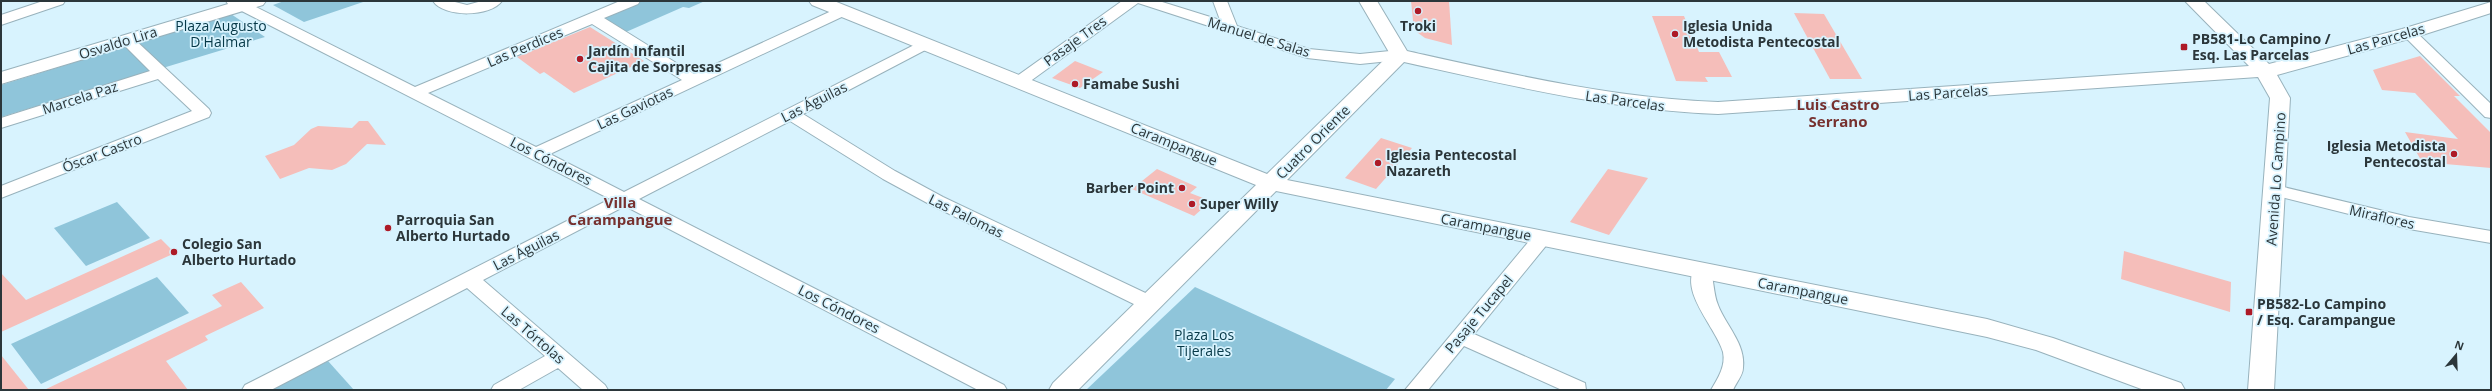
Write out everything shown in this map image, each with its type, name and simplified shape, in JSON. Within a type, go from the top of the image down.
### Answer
[{"type":"street","points":[[1,20],[58,1]]},
{"type":"street","points":[[440,1],[457,10],[466,11],[495,1]]},
{"type":"street","name":"Las Perdices","points":[[416,92],[633,1]]},
{"type":"street","name":"Carampangue","points":[[818,1],[1271,183],[2002,332],[2057,348],[2172,390]]},
{"type":"street","name":"Pasaje Tres","points":[[1019,82],[1132,1]]},
{"type":"street","name":"Manuel de Salas","points":[[1144,1],[1292,50],[1323,56],[1360,59],[1400,56]]},
{"type":"street","points":[[1220,1],[1231,29]]},
{"type":"street","points":[[1368,1],[1400,56]]},
{"type":"street","name":"Avenida Lo Campino","points":[[2194,1],[2265,71],[2277,91],[2281,104],[2261,390]]},
{"type":"street","name":"Osvaldo Lira","points":[[1,78],[244,3]]},
{"type":"street","name":"Los Cóndores","points":[[244,3],[996,390]]},
{"type":"street","name":"Las Parcelas","points":[[1400,56],[1607,99],[1692,108],[2265,71],[2295,65],[2409,33],[2491,7]]},
{"type":"street","name":"Las Gaviotas","points":[[536,154],[843,11]]},
{"type":"street","points":[[593,18],[694,80]]},
{"type":"street","points":[[2409,33],[2491,114]]},
{"type":"street","points":[[127,40],[159,73]]},
{"type":"street","name":"Las Águilas","points":[[253,390],[926,44]]},
{"type":"street","name":"Cuatro Oriente","points":[[1062,390],[1400,56]]},
{"type":"street","name":"Óscar Castro","points":[[1,192],[203,113],[159,73]]},
{"type":"street","name":"Marcela Paz","points":[[1,123],[159,73]]},
{"type":"street","name":"Las Palomas","points":[[791,114],[888,175],[937,201],[1149,303]]},
{"type":"street","name":"Miraflores","points":[[2275,190],[2364,214],[2447,231],[2491,237]]},
{"type":"street","name":"Pasaje Tucapel","points":[[1416,390],[1542,238]]},
{"type":"street","points":[[1702,271],[1702,283],[1708,306],[1733,352],[1733,369],[1722,390]]},
{"type":"street","name":"Las Tórtolas","points":[[469,280],[597,390]]},
{"type":"street","points":[[1461,336],[1577,388]]},
{"type":"street","points":[[502,390],[560,357]]},
{"type":"green space","points":[[284,1],[366,1],[304,22],[273,5]]},
{"type":"green space","points":[[642,1],[705,1],[689,8],[683,7],[626,32],[602,18]]},
{"type":"green space","name":"Plaza Augusto D'Halmar","points":[[231,14],[265,37],[1,117],[1,85]]},
{"type":"green space","points":[[117,202],[150,238],[86,266],[54,228]]},
{"type":"green space","points":[[157,277],[189,313],[41,384],[11,344]]},
{"type":"green space","name":"Plaza Los Tijerales","points":[[1195,287],[1395,379],[1386,390],[1086,390]]},
{"type":"green space","points":[[328,361],[354,390],[271,390]]},
{"type":"building","points":[[1411,1],[1449,1],[1452,45],[1425,38],[1414,30]]},
{"type":"building","points":[[1794,13],[1824,14],[1862,79],[1830,79]]},
{"type":"building","name":"Iglesia Unida Metodista Pentecostal","points":[[1652,16],[1684,16],[1699,52],[1719,52],[1732,77],[1705,77],[1708,82],[1676,81]]},
{"type":"building","name":"Jardín Infantil Cajita de Sorpresas","points":[[590,27],[644,61],[574,93],[544,72],[540,74],[517,57]]},
{"type":"building","points":[[2420,56],[2460,96],[2454,96],[2491,133],[2491,168],[2422,162],[2405,132],[2458,139],[2415,93],[2382,90],[2373,70]]},
{"type":"building","points":[[1075,61],[1103,72],[1080,88],[1052,78]]},
{"type":"building","points":[[359,121],[368,121],[386,145],[367,144],[346,164],[332,170],[309,168],[280,179],[265,156],[294,145],[311,129],[318,126],[352,128]]},
{"type":"building","name":"Iglesia Pentecostal Nazareth","points":[[1381,138],[1412,148],[1376,189],[1345,178]]},
{"type":"building","points":[[1157,169],[1197,187],[1190,193],[1211,201],[1194,216],[1132,189]]},
{"type":"building","points":[[1608,169],[1648,178],[1609,235],[1570,222]]},
{"type":"building","points":[[161,239],[175,253],[1,332],[1,273],[26,300]]},
{"type":"building","points":[[2124,251],[2231,282],[2230,312],[2121,279]]},
{"type":"building","points":[[241,282],[264,308],[205,336],[208,340],[166,361],[188,390],[44,390],[222,306],[212,295]]},
{"type":"building","points":[[1,355],[29,390],[1,390]]},
{"type":"place","name":"Troki","points":[[1418,11]]},
{"type":"place","name":"Iglesia Unida Metodista Pentecostal","points":[[1675,34]]},
{"type":"place","name":"PB581-Lo Campino / Esq. Las Parcelas","points":[[2184,47]]},
{"type":"place","name":"Jardín Infantil Cajita de Sorpresas","points":[[580,59]]},
{"type":"place","name":"Famabe Sushi","points":[[1075,84]]},
{"type":"place","name":"Iglesia Metodista Pentecostal","points":[[2454,154]]},
{"type":"place","name":"Iglesia Pentecostal Nazareth","points":[[1378,163]]},
{"type":"place","name":"Barber Point","points":[[1182,188]]},
{"type":"place","name":"Super Willy","points":[[1192,204]]},
{"type":"place","name":"Parroquia San Alberto Hurtado","points":[[388,228]]},
{"type":"place","name":"Colegio San Alberto Hurtado","points":[[174,252]]},
{"type":"place","name":"PB582-Lo Campino / Esq. Carampangue","points":[[2249,312]]},
{"type":"district","name":"Luis Castro Serrano","points":[[1838,114]]},
{"type":"district","name":"Villa Carampangue","points":[[620,212]]}]
